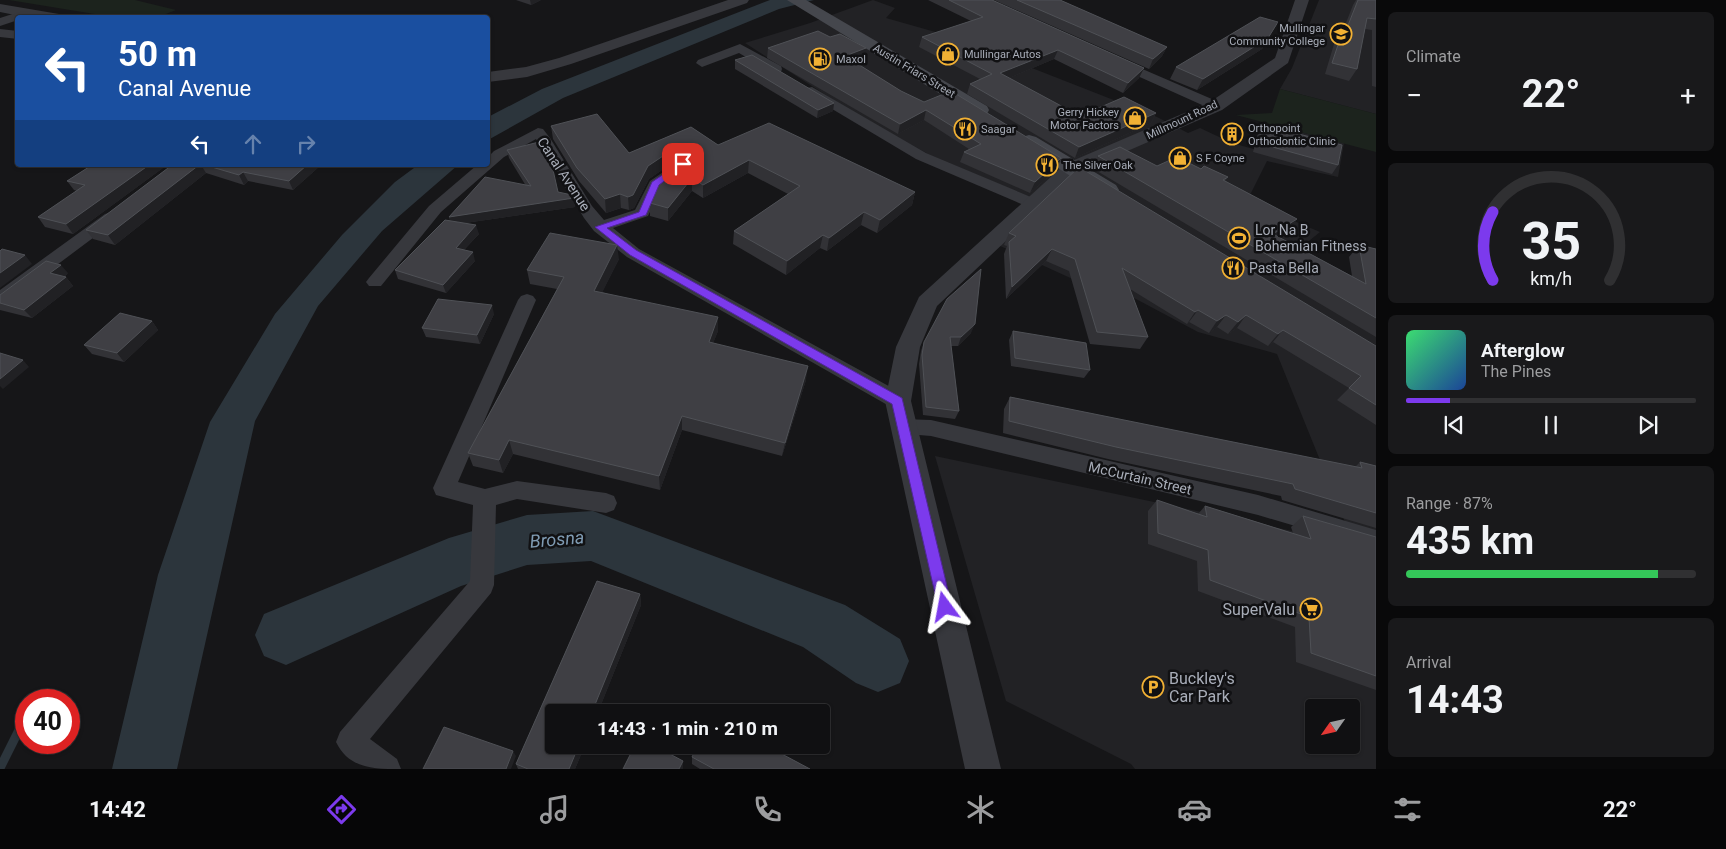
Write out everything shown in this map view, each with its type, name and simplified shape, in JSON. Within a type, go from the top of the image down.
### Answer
[{"type":"main road","name":"Austin Friars Street","points":[[803,5],[1001,123],[1123,199]]},
{"type":"street","points":[[490,77],[527,72],[565,61],[742,0]]},
{"type":"street","name":"Millmount Road","points":[[1072,168],[1216,106],[1282,60],[1302,0]]},
{"type":"street","points":[[0,8],[39,15]]},
{"type":"street","points":[[19,15],[25,13]]},
{"type":"street","points":[[0,22],[15,17]]},
{"type":"street","points":[[0,33],[15,35]]},
{"type":"street","points":[[702,63],[740,48],[921,156],[1032,203]]},
{"type":"street","points":[[1104,56],[1216,106]]},
{"type":"street","name":"Canal Avenue","points":[[490,162],[499,154],[538,132],[551,148],[584,207],[600,227],[633,253],[900,414]]},
{"type":"street","points":[[600,227],[642,213],[655,184],[683,164]]},
{"type":"street","name":"Canal Avenue","points":[[375,282],[435,209],[484,167]]},
{"type":"street","points":[[984,769],[900,414],[908,347],[927,302],[1072,168]]},
{"type":"street","points":[[0,299],[126,206]]},
{"type":"street","points":[[527,300],[444,488],[485,499],[517,490],[606,503]]},
{"type":"street","name":"McCurtain Street","points":[[900,414],[931,428],[1258,505],[1376,540]]},
{"type":"street","points":[[387,769],[350,742],[482,585],[485,499]]},
{"type":"shaded area","points":[[9,0],[135,0],[176,10],[163,15],[101,15]]},
{"type":"shaded area","points":[[770,0],[814,0],[779,9],[563,98],[490,139],[490,116],[542,89]]},
{"type":"shaded area","points":[[873,0],[895,8],[886,18],[953,37],[1157,117],[1188,133],[1200,128],[1232,143],[1257,150],[1272,125],[1344,143],[1338,177],[1267,161],[1247,201],[1320,232],[1288,258],[1355,296],[1376,264],[1376,769],[1135,769],[1131,764],[1006,701],[935,456],[1354,544],[1277,354],[1198,332],[1136,299],[1077,281],[998,245],[1030,197],[928,154],[854,113],[745,43],[810,23]]},
{"type":"shaded area","name":"Mullingar Community College","points":[[1319,0],[1376,0],[1376,114],[1280,89],[1292,68]]},
{"type":"shaded area","points":[[1280,89],[1376,114],[1376,152],[1236,115],[1272,113]]},
{"type":"shaded area","points":[[415,167],[456,167],[382,231],[318,306],[255,421],[177,769],[112,769],[158,575],[210,422],[275,314],[342,235],[395,182]]},
{"type":"building","points":[[949,0],[992,0],[1144,68],[1128,83],[1058,50],[1000,73],[1080,116],[1124,97],[1156,113],[1079,147],[970,84],[992,74],[922,37],[983,17]]},
{"type":"building","points":[[1017,0],[1060,0],[1167,47],[1153,59]]},
{"type":"building","points":[[1358,0],[1376,0],[1376,19],[1367,18],[1357,69],[1332,63],[1342,33],[1345,33]]},
{"type":"building","points":[[1260,17],[1278,22],[1268,38],[1203,79],[1176,67]]},
{"type":"building","points":[[818,31],[830,37],[840,34],[866,48],[845,56],[901,91],[924,102],[951,91],[1061,158],[1035,182],[964,152],[981,144],[926,110],[900,124],[768,48]]},
{"type":"building","points":[[752,55],[834,103],[818,110],[735,60]]},
{"type":"building","points":[[597,114],[629,153],[691,127],[718,145],[769,123],[915,192],[880,220],[864,212],[829,238],[823,235],[787,261],[734,231],[800,186],[749,160],[703,185],[692,178],[668,208],[650,203],[663,174],[692,152],[688,146],[678,146],[648,166],[633,195],[628,197],[620,194],[605,199],[577,168],[551,126]]},
{"type":"building","points":[[1263,125],[1342,145],[1338,165],[1258,143]]},
{"type":"building","points":[[539,142],[551,161],[558,192],[572,195],[574,198],[449,217],[485,177],[531,186],[507,150]]},
{"type":"building","points":[[1120,147],[1157,166],[1177,157],[1201,169],[1204,166],[1228,177],[1223,180],[1297,219],[1273,234],[1366,284],[1359,245],[1376,249],[1376,318],[1098,156]]},
{"type":"building","points":[[89,167],[146,167],[66,224],[38,217],[85,185],[67,181]]},
{"type":"building","points":[[169,167],[196,167],[108,235],[86,230]]},
{"type":"building","points":[[212,167],[305,167],[289,181],[243,172],[239,175]]},
{"type":"building","points":[[1079,167],[1376,346],[1376,405],[1349,388],[1361,376],[1283,330],[1278,334],[1246,315],[1238,322],[1226,315],[1217,321],[1198,310],[1195,312],[1122,268],[1148,337],[1097,332],[1075,259],[1052,249],[1012,287],[1009,242],[1016,236],[1009,233]]},
{"type":"building","points":[[445,220],[476,225],[456,248],[473,252],[443,285],[395,270]]},
{"type":"building","points":[[550,233],[617,245],[594,291],[718,317],[709,342],[808,366],[785,443],[682,416],[659,476],[509,440],[499,460],[468,453],[564,277],[527,270]]},
{"type":"building","points":[[2,249],[25,255],[0,273],[0,251]]},
{"type":"building","points":[[46,261],[61,265],[50,273],[66,277],[24,310],[0,303],[0,295]]},
{"type":"building","points":[[981,269],[975,324],[961,337],[950,337],[959,411],[926,407],[922,355],[924,342],[947,299]]},
{"type":"building","points":[[438,299],[492,305],[477,335],[422,328]]},
{"type":"building","points":[[120,313],[152,321],[117,353],[84,345]]},
{"type":"building","points":[[1013,331],[1086,343],[1090,370],[1015,358]]},
{"type":"building","points":[[0,353],[23,360],[0,379]]},
{"type":"building","points":[[1010,397],[1362,468],[1360,462],[1376,466],[1376,513],[1295,489],[1293,484],[1116,447],[1009,421]]},
{"type":"building","name":"SuperValu","points":[[1157,500],[1207,517],[1205,506],[1311,539],[1303,516],[1376,537],[1376,676],[1311,653],[1309,617],[1210,580],[1208,550],[1158,533]]},
{"type":"building","points":[[597,581],[640,594],[595,704],[545,704],[545,754],[575,754],[569,769],[528,769],[516,764]]},
{"type":"building","points":[[444,727],[513,751],[506,769],[423,769]]},
{"type":"building","points":[[630,754],[670,754],[683,761],[679,769],[623,769]]},
{"type":"building","points":[[694,754],[782,754],[810,769],[714,769],[692,757]]},
{"type":"waterway","name":"Brosna","points":[[286,635],[449,564],[527,540],[593,536],[824,626],[878,661]]},
{"type":"waterway","name":"Brosna","points":[[0,768],[15,738]]},
{"type":"place","name":"Mullingar Community College","points":[[1341,34]]},
{"type":"place","name":"Mullingar Autos","points":[[948,54]]},
{"type":"place","name":"Maxol","points":[[820,59]]},
{"type":"place","name":"Gerry Hickey Motor Factors","points":[[1135,118]]},
{"type":"place","name":"Saagar","points":[[965,129]]},
{"type":"place","name":"Orthopoint Orthodontic Clinic","points":[[1232,134]]},
{"type":"place","name":"S F Coyne","points":[[1180,158]]},
{"type":"place","name":"The Silver Oak","points":[[1047,165]]},
{"type":"place","name":"Lor Na B Bohemian Fitness","points":[[1239,238]]},
{"type":"place","name":"Pasta Bella","points":[[1233,268]]},
{"type":"place","name":"SuperValu","points":[[1311,609]]},
{"type":"place","name":"Buckley's Car Park","points":[[1153,687]]},
{"type":"route","points":[[683,164],[655,184],[642,213],[600,227],[633,253],[898,401],[902,427],[945,607]]}]
